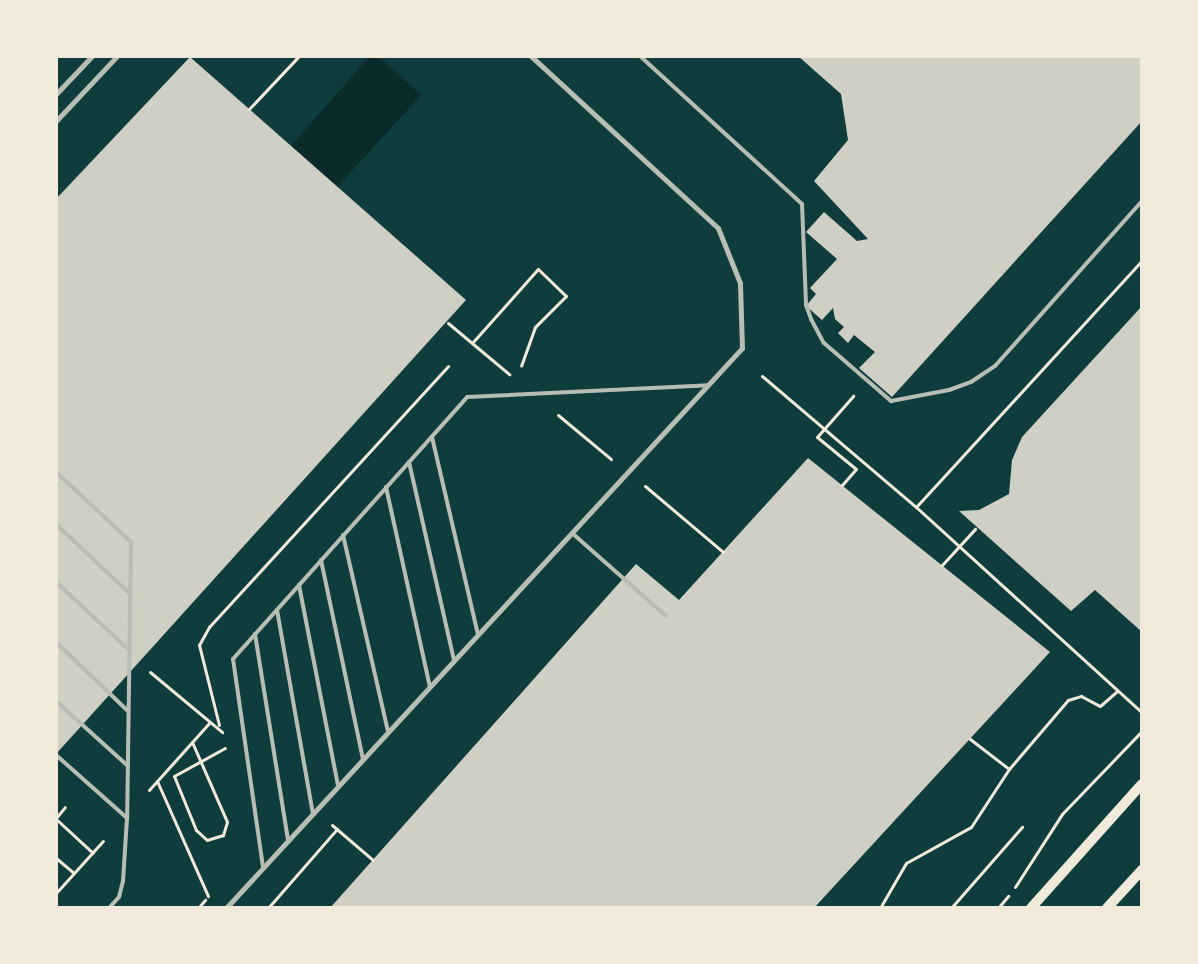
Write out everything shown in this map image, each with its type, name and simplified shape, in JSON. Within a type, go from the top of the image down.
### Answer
[{"type":"main road","points":[[1031,908],[1142,784]]},
{"type":"main road","points":[[1106,908],[1142,870]]},
{"type":"street","points":[[56,94],[92,56]]},
{"type":"street","points":[[56,121],[117,56]]},
{"type":"street","points":[[226,908],[742,348],[740,283],[718,228],[531,56]]},
{"type":"lane","points":[[640,56],[802,204],[806,305],[811,319],[824,343],[891,401],[949,390],[972,382],[994,366],[1142,201]]},
{"type":"lane","points":[[263,867],[233,659],[432,437],[476,394],[709,385]]},
{"type":"lane","points":[[432,437],[478,634]]},
{"type":"lane","points":[[409,462],[454,660]]},
{"type":"lane","points":[[56,472],[131,542],[127,818],[123,881],[119,897],[109,908]]},
{"type":"lane","points":[[386,487],[430,687]]},
{"type":"lane","points":[[56,524],[130,594]]},
{"type":"lane","points":[[572,533],[666,616]]},
{"type":"lane","points":[[343,535],[388,732]]},
{"type":"lane","points":[[321,560],[363,759]]},
{"type":"lane","points":[[56,582],[130,651]]},
{"type":"lane","points":[[299,585],[338,786]]},
{"type":"lane","points":[[277,610],[313,814]]},
{"type":"lane","points":[[255,634],[288,840]]},
{"type":"lane","points":[[56,642],[128,711]]},
{"type":"lane","points":[[56,701],[128,766]]},
{"type":"lane","points":[[56,755],[127,818]]},
{"type":"path","points":[[248,109],[299,56]]},
{"type":"path","points":[[916,507],[1142,260]]},
{"type":"path","points":[[472,343],[538,269],[566,296],[535,327],[521,366]]},
{"type":"path","points":[[448,323],[517,381]]},
{"type":"path","points":[[762,376],[916,507],[1142,713]]},
{"type":"path","points":[[842,485],[856,469],[817,437],[859,389]]},
{"type":"path","points":[[556,412],[616,463]]},
{"type":"path","points":[[639,482],[723,552]]},
{"type":"path","points":[[942,565],[975,529]]},
{"type":"path","points":[[880,908],[906,862],[972,827],[1009,769],[1068,700],[1081,696],[1100,706],[1117,691]]},
{"type":"path","points":[[998,908],[1062,814],[1142,731]]},
{"type":"path","points":[[970,738],[1009,769]]},
{"type":"path","points":[[179,787],[198,834],[208,840],[220,838],[227,822],[192,742]]},
{"type":"path","points":[[225,748],[227,757]]},
{"type":"path","points":[[157,781],[208,896]]},
{"type":"path","points":[[65,808],[56,818],[93,853]]},
{"type":"path","points":[[951,908],[1022,827]]},
{"type":"path","points":[[268,908],[337,829]]},
{"type":"path","points":[[56,858],[74,873]]},
{"type":"path","points":[[198,908],[214,890]]},
{"type":"water","points":[[370,56],[378,56],[421,95],[337,187],[291,146]]},
{"type":"building","points":[[798,56],[1142,56],[1142,121],[892,397],[859,368],[875,352],[854,335],[848,343],[838,333],[844,327],[835,319],[833,308],[822,320],[806,306],[816,294],[810,288],[837,259],[806,232],[824,212],[857,241],[868,239],[814,181],[848,140],[841,94]]},
{"type":"building","points":[[190,57],[466,300],[56,754],[56,199]]},
{"type":"building","points":[[1142,306],[1142,632],[1095,590],[1071,611],[959,511],[979,510],[1009,494],[1012,460],[1022,437]]},
{"type":"building","points":[[808,458],[1050,652],[814,908],[330,908],[636,564],[679,600]]}]
